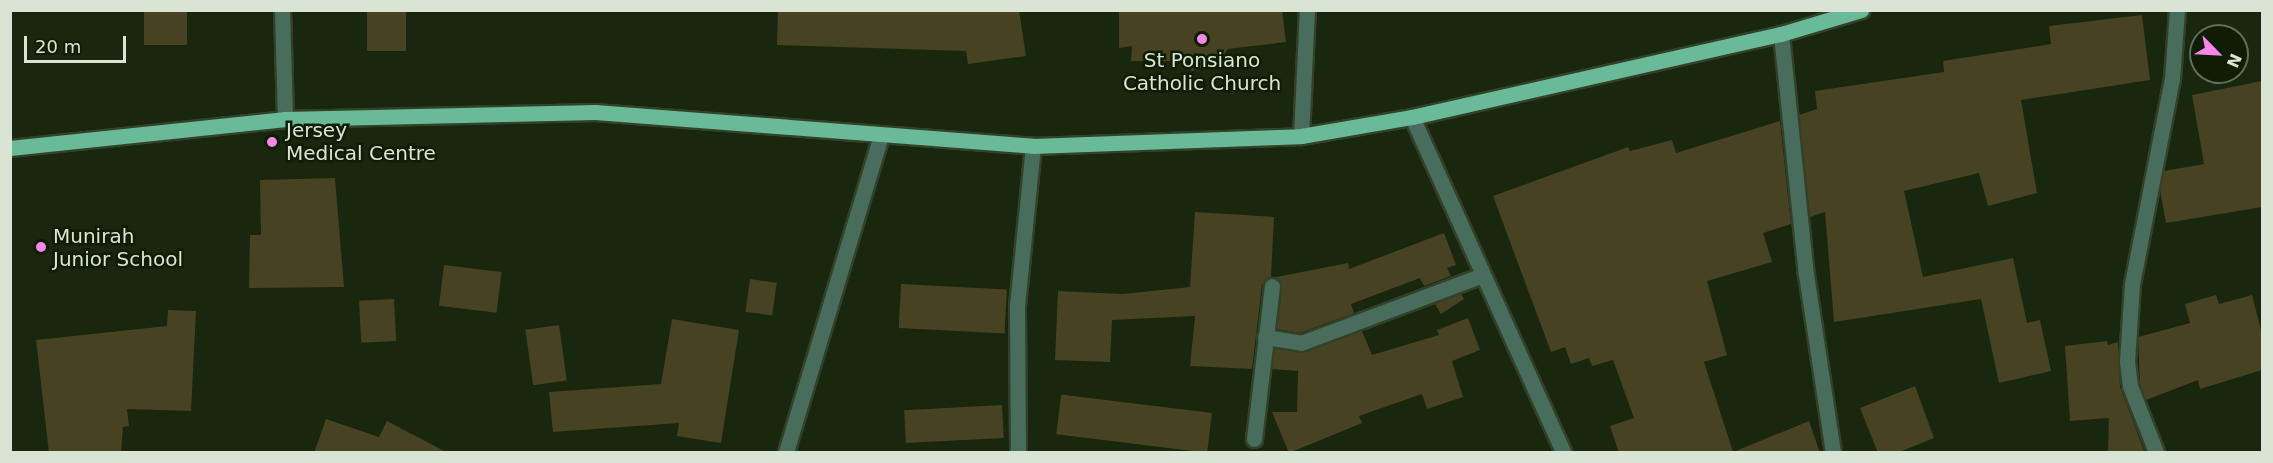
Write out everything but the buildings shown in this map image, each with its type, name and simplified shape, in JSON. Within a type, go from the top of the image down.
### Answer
[{"type":"main road","points":[[10,148],[285,119],[595,112],[1033,146],[1301,136],[1412,117],[1781,34],[1861,10]]},
{"type":"street","points":[[282,10],[285,119]]},
{"type":"street","points":[[1301,136],[1307,10]]},
{"type":"street","points":[[2156,453],[2130,386],[2127,361],[2133,284],[2172,79],[2177,10]]},
{"type":"street","points":[[1781,34],[1806,274],[1833,453]]},
{"type":"street","points":[[1412,117],[1563,453]]},
{"type":"street","points":[[786,453],[881,135]]},
{"type":"street","points":[[1018,453],[1017,306],[1033,146]]},
{"type":"street","points":[[1265,337],[1301,343],[1483,275]]},
{"type":"street","points":[[1254,440],[1272,286]]},
{"type":"place","name":"St Ponsiano Catholic Church","points":[[1202,39]]},
{"type":"place","name":"Jersey Medical Centre","points":[[272,142]]},
{"type":"place","name":"Munirah Junior School","points":[[41,247]]}]
